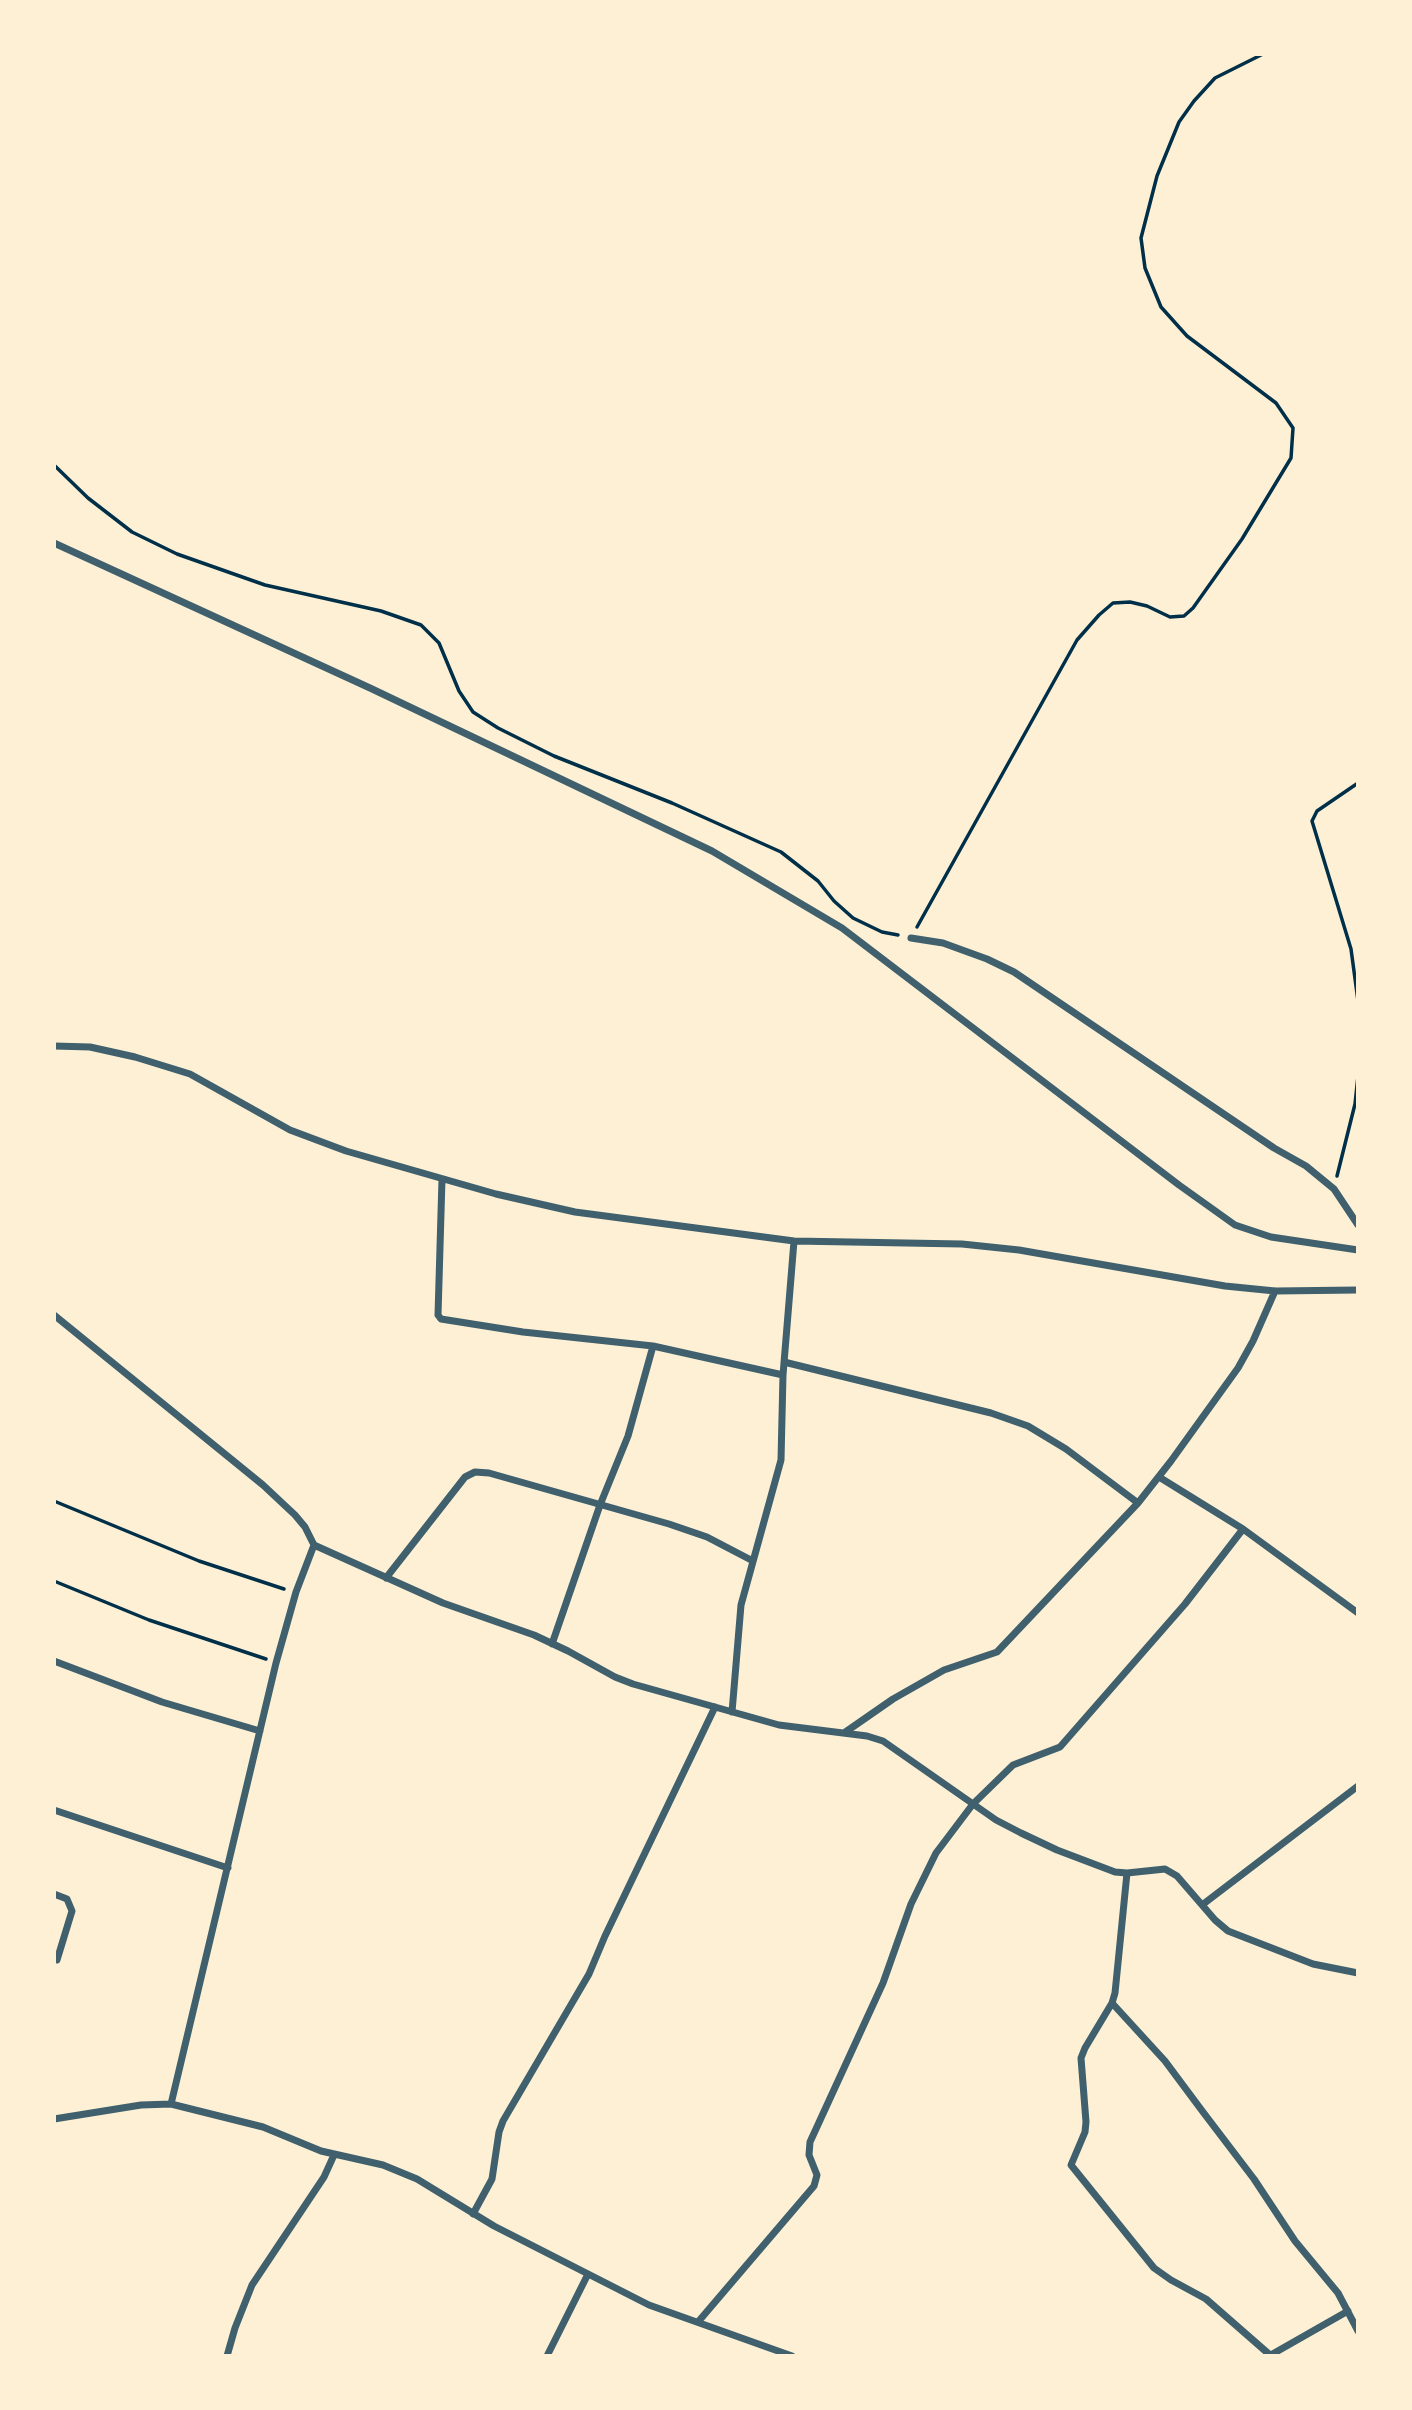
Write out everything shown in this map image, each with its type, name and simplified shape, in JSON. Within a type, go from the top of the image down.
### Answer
[{"type":"street","points":[[54,543],[369,688],[712,851],[842,928],[1235,1225],[1271,1237],[1358,1250]]},
{"type":"street","points":[[911,938],[943,943],[1014,972],[1274,1148],[1306,1166],[1334,1189],[1358,1225]]},
{"type":"street","points":[[54,1046],[90,1047],[190,1074],[290,1130],[346,1151],[442,1179],[575,1212],[794,1241],[962,1244],[1019,1250],[1225,1286],[1275,1291],[1358,1290]]},
{"type":"street","points":[[442,1179],[438,1315],[441,1319],[523,1332],[653,1346],[783,1375]]},
{"type":"street","points":[[732,1712],[741,1605],[781,1460],[783,1375],[794,1241]]},
{"type":"street","points":[[844,1733],[893,1699],[944,1670],[997,1653],[1138,1503],[1159,1477],[1238,1368],[1254,1341],[1275,1291]]},
{"type":"street","points":[[54,1315],[263,1485],[295,1514],[314,1545],[443,1603],[552,1644],[624,1680],[779,1725],[883,1741],[996,1820],[1057,1850],[1115,1872],[1165,1870],[1177,1876],[1228,1931],[1313,1964],[1358,1973]]},
{"type":"street","points":[[552,1644],[600,1505],[628,1436],[653,1346]]},
{"type":"street","points":[[784,1362],[991,1413],[1028,1426],[1066,1449],[1138,1503]]},
{"type":"street","points":[[386,1577],[465,1477],[475,1472],[489,1473],[669,1524],[707,1537],[753,1561]]},
{"type":"street","points":[[1159,1477],[1243,1528],[1358,1613]]},
{"type":"street","points":[[698,2322],[814,2186],[817,2175],[809,2155],[810,2142],[883,1983],[923,1876],[936,1853],[973,1804],[1013,1765],[1060,1747],[1185,1604],[1243,1528]]},
{"type":"street","points":[[171,2104],[276,1663],[296,1592],[314,1545]]},
{"type":"street","points":[[54,1661],[162,1702],[260,1731]]},
{"type":"street","points":[[474,2214],[492,2179],[503,2121],[589,1974],[715,1707]]},
{"type":"street","points":[[1202,1905],[1358,1786]]},
{"type":"street","points":[[54,1810],[228,1868]]},
{"type":"street","points":[[1127,1873],[1115,1993],[1081,2058],[1085,2132],[1071,2165],[1154,2268],[1206,2299],[1270,2356],[1348,2311]]},
{"type":"street","points":[[54,1894],[68,1899],[72,1911],[57,1960]]},
{"type":"street","points":[[1112,2003],[1165,2061],[1254,2179],[1295,2241],[1338,2293],[1358,2331]]},
{"type":"street","points":[[54,2119],[141,2105],[171,2104],[264,2127],[334,2155],[383,2165],[416,2179],[474,2214],[649,2305],[792,2356]]},
{"type":"street","points":[[228,2356],[235,2328],[252,2285],[324,2177],[334,2155]]},
{"type":"street","points":[[547,2356],[587,2274]]},
{"type":"path","points":[[54,465],[88,498],[132,532],[177,554],[265,585],[381,611],[421,625],[439,643],[459,691],[473,712],[490,723],[554,756],[672,803],[781,852],[818,881],[834,901],[853,918],[882,932],[911,938],[1077,640],[1113,603],[1130,602],[1147,606],[1170,617],[1184,616],[1193,608],[1242,539],[1291,458],[1293,428],[1276,402],[1187,337],[1161,306],[1145,268],[1141,238],[1157,176],[1179,122],[1215,78],[1263,54]]},
{"type":"path","points":[[1358,783],[1317,811],[1312,821],[1350,949],[1358,1001]]},
{"type":"path","points":[[1334,1189],[1355,1104],[1358,1076]]},
{"type":"path","points":[[54,1501],[199,1561],[296,1592]]},
{"type":"path","points":[[54,1581],[149,1620],[276,1663]]}]
